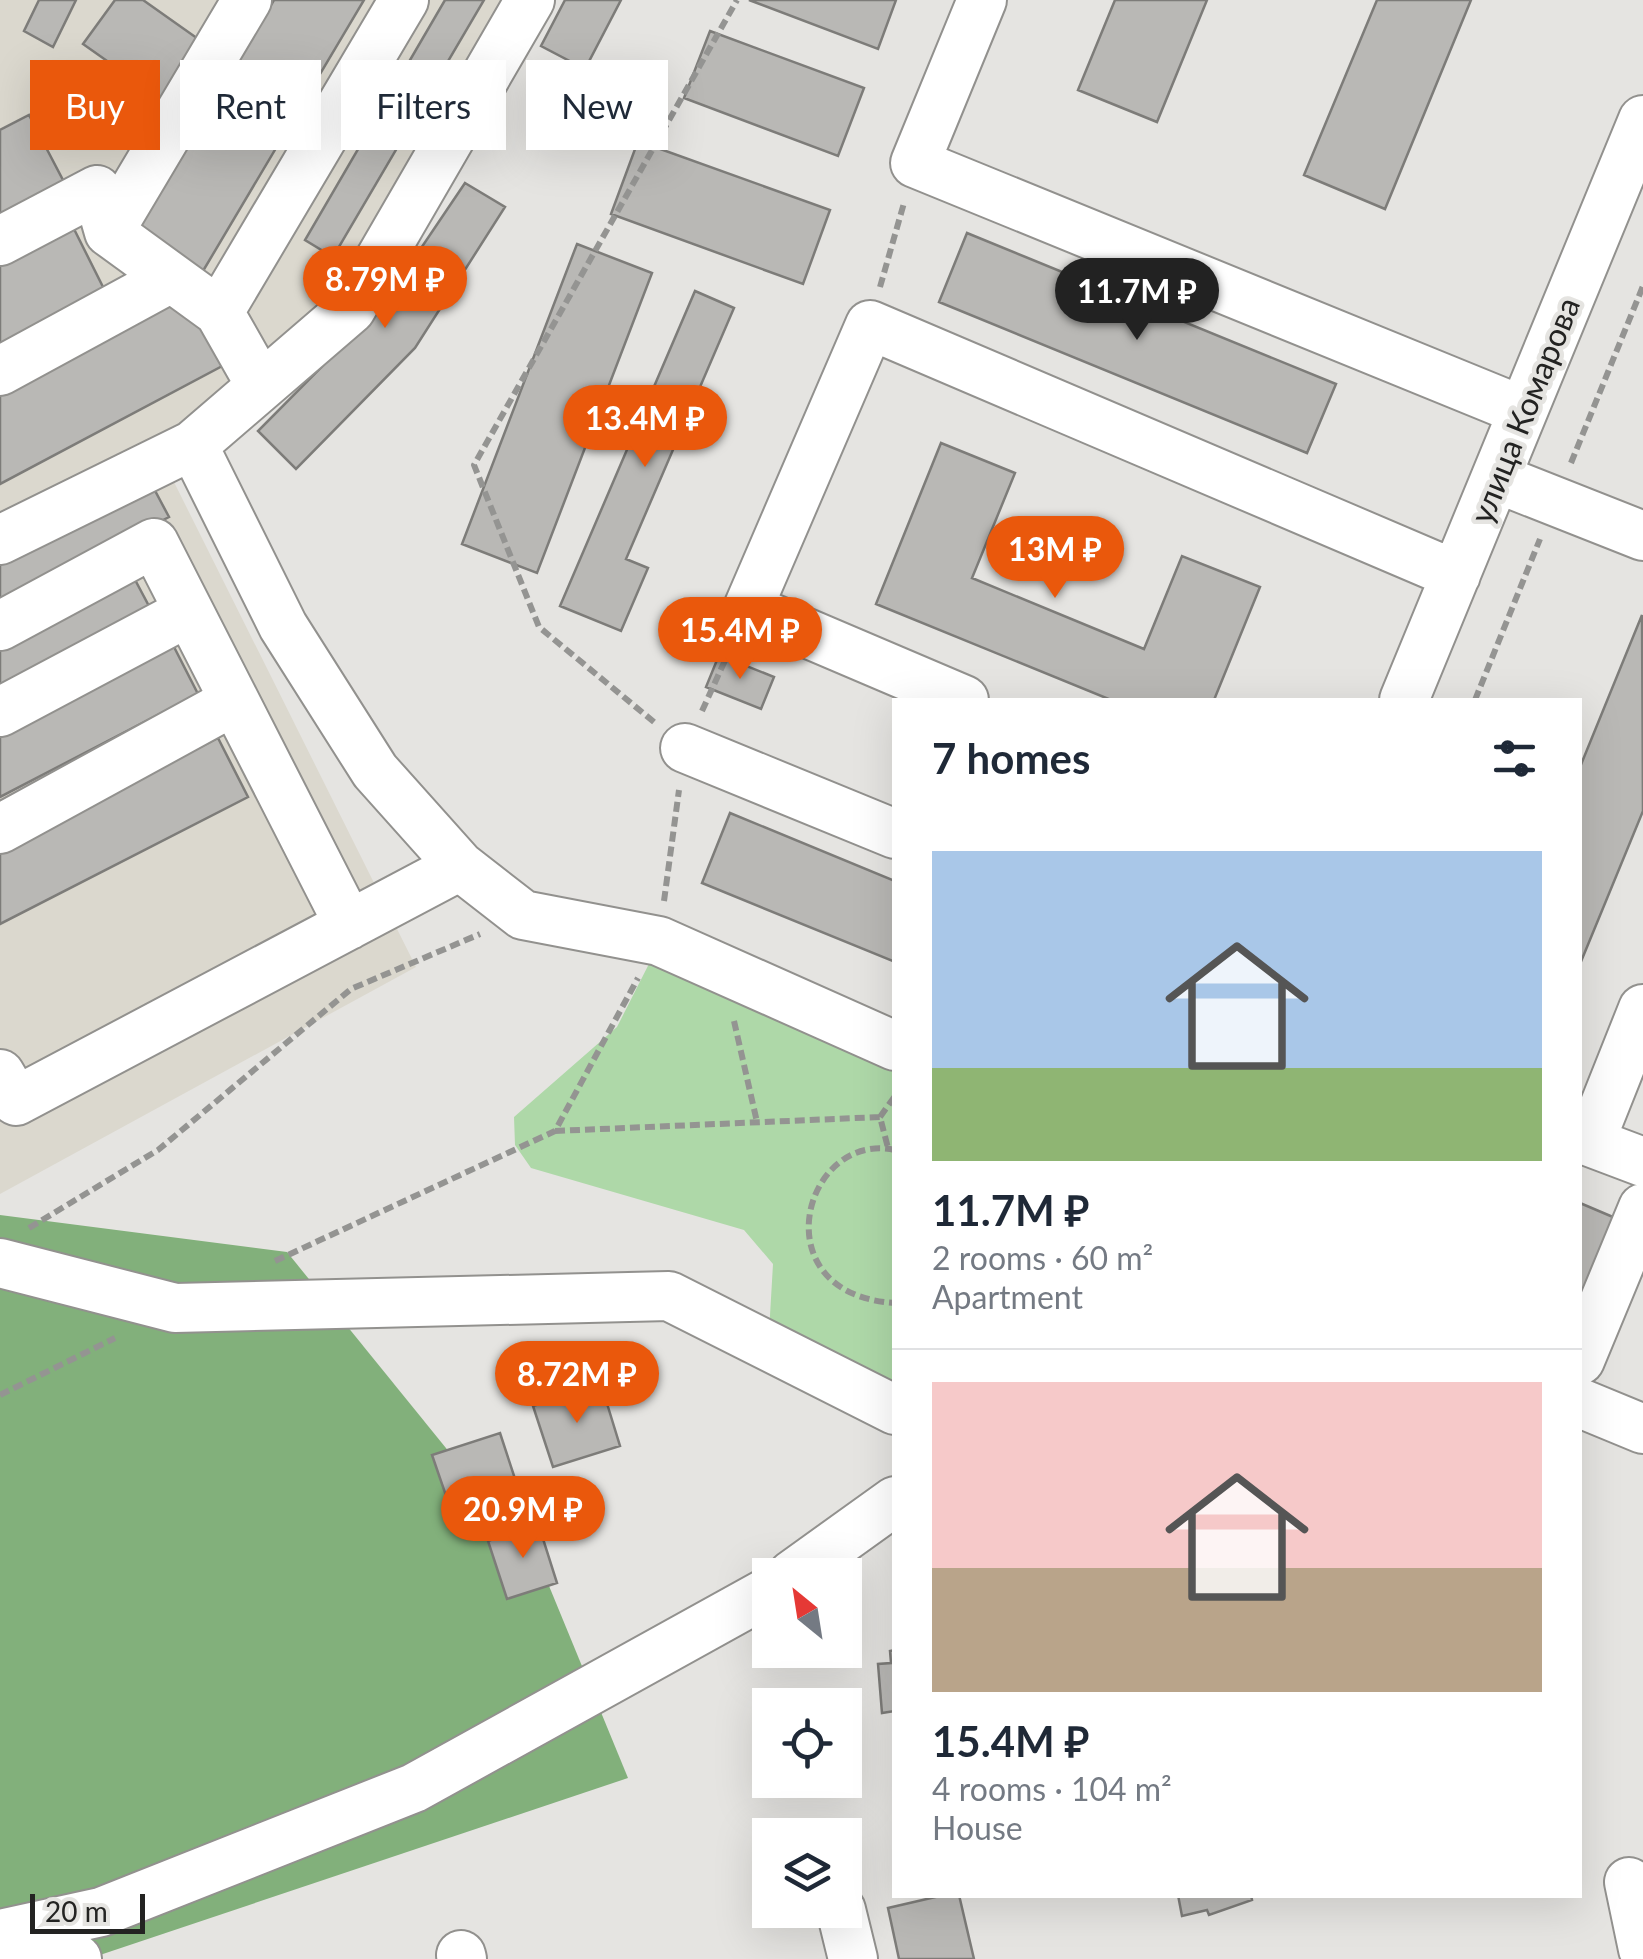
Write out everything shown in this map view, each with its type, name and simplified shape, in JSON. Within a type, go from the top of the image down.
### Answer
[{"type":"street","points":[[109,232],[246,0]]},
{"type":"street","points":[[219,312],[404,0]]},
{"type":"street","points":[[0,540],[192,445],[351,309],[530,0]]},
{"type":"street","points":[[982,0],[916,163],[1523,411]]},
{"type":"street","name":"улица Комарова","points":[[1405,698],[1643,120]]},
{"type":"street","points":[[0,241],[97,190],[109,232],[219,312],[261,386]]},
{"type":"street","points":[[0,371],[172,278]]},
{"type":"street","points":[[959,698],[748,608],[870,325],[1456,575]]},
{"type":"street","points":[[192,445],[282,626],[376,771],[460,866],[522,916],[659,940],[892,1045]]},
{"type":"street","points":[[1496,478],[1643,536]]},
{"type":"street","points":[[0,626],[154,544],[349,925]]},
{"type":"street","points":[[0,712],[188,612]]},
{"type":"street","points":[[0,828],[234,701]]},
{"type":"street","points":[[685,748],[892,833]]},
{"type":"street","points":[[0,1074],[16,1101],[460,866]]},
{"type":"street","points":[[1643,1009],[1590,1142],[1643,1162]]},
{"type":"street","points":[[1582,1355],[1643,1208]]},
{"type":"street","points":[[8,1249],[174,1308],[669,1296],[892,1408]]},
{"type":"street","points":[[1582,1405],[1643,1429]]},
{"type":"street","points":[[816,1558],[892,1503]]},
{"type":"street","points":[[0,1938],[102,1912],[414,1788],[752,1601]]},
{"type":"street","points":[[1629,1882],[1643,1949]]},
{"type":"street","points":[[846,1928],[853,1959]]},
{"type":"street","points":[[0,1938],[77,1958]]},
{"type":"path","points":[[685,748],[538,627],[474,465],[737,0]]},
{"type":"path","points":[[870,325],[916,163]]},
{"type":"path","points":[[555,1131],[659,940],[685,748],[748,608]]},
{"type":"path","points":[[8,1249],[158,1150],[351,988],[522,916]]},
{"type":"path","points":[[722,968],[757,1122]]},
{"type":"path","points":[[880,1117],[892,1100]]},
{"type":"path","points":[[261,1268],[555,1131],[880,1117]]},
{"type":"path","points":[[880,1117],[892,1149],[856,1154],[829,1172],[812,1199],[807,1231],[816,1262],[836,1287],[865,1301],[892,1303]]},
{"type":"path","points":[[0,1395],[174,1308]]},
{"type":"shaded area","points":[[0,0],[505,0],[472,60],[341,60],[341,150],[424,150],[323,336],[158,450],[416,967],[0,1194]]},
{"type":"green space","points":[[655,952],[892,1064],[892,1383],[810,1376],[767,1367],[773,1264],[744,1230],[531,1168],[515,1145],[514,1117],[617,1027]]},
{"type":"green space","points":[[0,1215],[287,1252],[540,1564],[628,1778],[88,1959],[0,1959]]},
{"type":"building","points":[[39,0],[76,0],[53,47],[24,31]]},
{"type":"building","points":[[115,0],[143,0],[201,41],[188,60],[180,60],[180,71],[161,99],[160,60],[106,60],[83,44]]},
{"type":"building","points":[[274,0],[364,0],[321,72],[321,60],[238,60]]},
{"type":"building","points":[[445,0],[484,0],[449,60],[410,60]]},
{"type":"building","points":[[565,0],[621,0],[590,60],[568,60],[541,46]]},
{"type":"building","points":[[749,0],[896,0],[878,49]]},
{"type":"building","points":[[1115,0],[1207,0],[1157,122],[1078,90]]},
{"type":"building","points":[[1377,0],[1471,0],[1385,209],[1304,175]]},
{"type":"building","points":[[710,31],[864,88],[838,156],[684,98]]},
{"type":"building","points":[[29,115],[30,150],[47,150],[64,182],[0,215],[0,130]]},
{"type":"building","points":[[185,150],[275,150],[203,271],[136,232]]},
{"type":"building","points":[[358,150],[396,150],[333,257],[305,240]]},
{"type":"building","points":[[635,150],[663,150],[830,210],[803,284],[611,214]]},
{"type":"building","points":[[465,183],[505,207],[415,348],[296,469],[258,431],[382,306]]},
{"type":"building","points":[[72,225],[110,301],[0,356],[0,261]]},
{"type":"building","points":[[967,233],[1336,384],[1307,453],[939,302]]},
{"type":"building","points":[[577,244],[652,273],[537,573],[462,544]]},
{"type":"building","points":[[695,291],[734,308],[626,559],[648,568],[621,631],[560,606]]},
{"type":"building","points":[[189,294],[226,364],[0,484],[0,395]]},
{"type":"building","points":[[941,443],[1015,473],[972,578],[1144,649],[1182,556],[1260,587],[1215,698],[1106,698],[876,604]]},
{"type":"building","points":[[152,485],[169,517],[0,603],[0,562]]},
{"type":"building","points":[[133,576],[150,608],[0,686],[0,646]]},
{"type":"building","points":[[1642,615],[1643,811],[1582,959],[1582,762]]},
{"type":"building","points":[[173,645],[198,694],[0,797],[0,734]]},
{"type":"building","points":[[719,655],[774,677],[761,709],[706,687]]},
{"type":"building","points":[[218,738],[248,797],[0,924],[0,849]]},
{"type":"building","points":[[730,813],[892,880],[892,961],[702,883]]},
{"type":"building","points":[[1582,1204],[1620,1220],[1582,1312]]},
{"type":"building","points":[[601,1384],[620,1446],[553,1467],[533,1406]]},
{"type":"building","points":[[500,1433],[520,1494],[453,1516],[432,1455]]},
{"type":"building","points":[[538,1523],[557,1583],[507,1599],[488,1541]]},
{"type":"building","points":[[892,1651],[892,1711],[882,1713],[878,1664],[891,1663]]},
{"type":"building","points":[[931,1898],[960,1898],[974,1959],[899,1959],[888,1908]]},
{"type":"building","points":[[1179,1898],[1252,1898],[1209,1915],[1207,1910],[1182,1916]]}]
